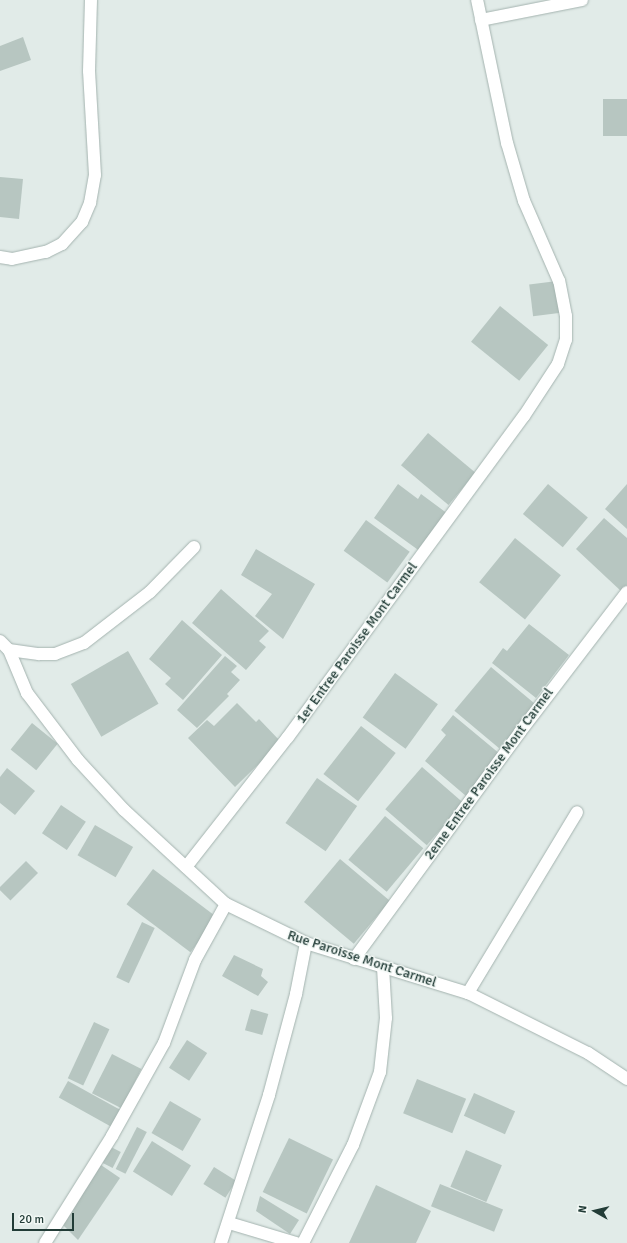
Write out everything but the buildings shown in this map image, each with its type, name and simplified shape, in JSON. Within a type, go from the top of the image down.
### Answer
[{"type":"street","points":[[0,257],[12,260],[46,252],[62,244],[82,222],[90,202],[95,175],[89,71],[91,0]]},
{"type":"street","name":"1er Entree Paroisse Mont Carmel","points":[[186,867],[288,737],[524,416],[558,364],[566,340],[566,316],[559,281],[524,200],[507,143],[477,0]]},
{"type":"street","points":[[481,20],[582,0]]},
{"type":"street","points":[[0,641],[9,650],[55,654],[84,643],[150,592],[194,547]]},
{"type":"street","name":"2eme Entree Paroisse Mont Carmel","points":[[354,958],[520,732],[627,592]]},
{"type":"street","name":"Rue Paroisse Mont Carmel","points":[[9,650],[27,694],[54,730],[124,810],[226,904],[306,943],[468,993],[588,1053],[627,1079]]},
{"type":"street","points":[[468,993],[577,812]]},
{"type":"street","points":[[45,1243],[112,1136],[164,1042],[196,960],[226,904]]},
{"type":"street","points":[[221,1243],[229,1223],[269,1095],[296,994],[306,943]]},
{"type":"street","points":[[303,1243],[353,1145],[380,1072],[386,1018],[383,968]]},
{"type":"street","points":[[229,1223],[296,1243]]}]
